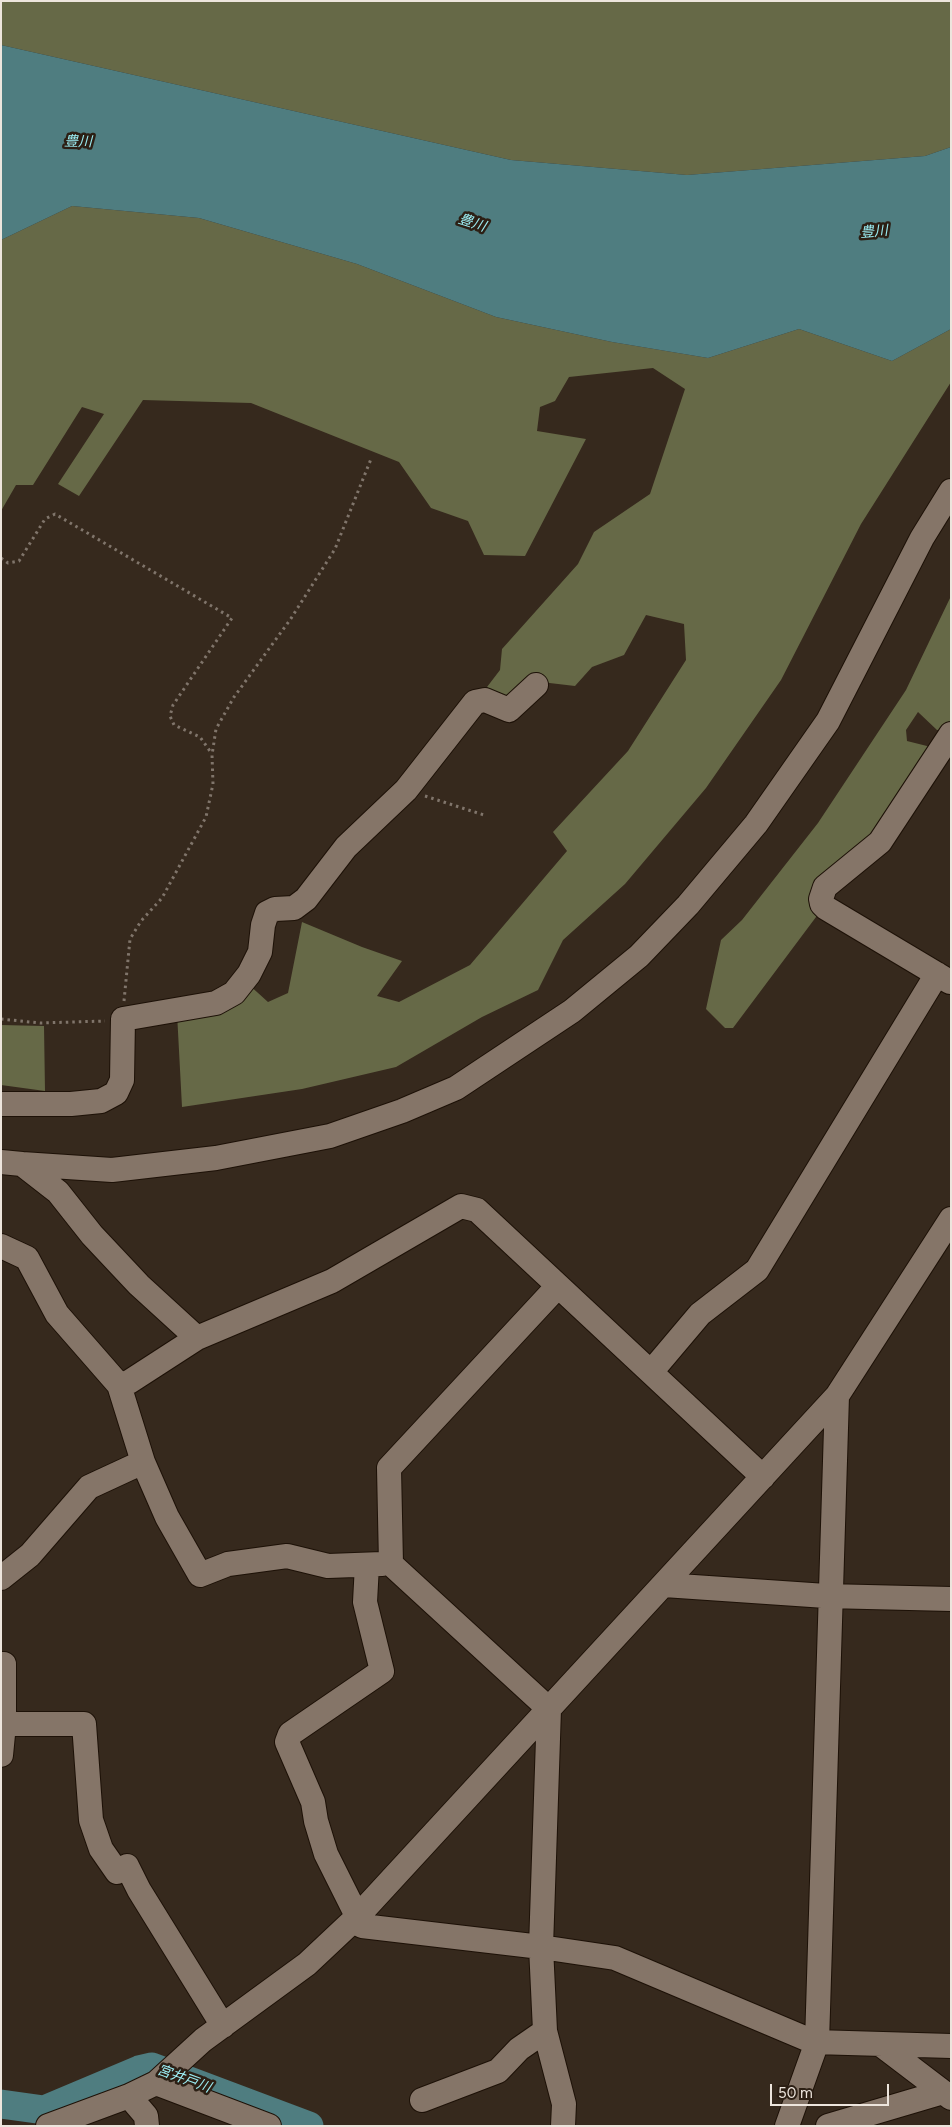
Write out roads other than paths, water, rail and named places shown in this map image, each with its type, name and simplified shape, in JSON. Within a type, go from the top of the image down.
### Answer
[{"type":"street","points":[[11,1163],[112,1170],[216,1158],[330,1136],[402,1111],[456,1088],[572,1011],[639,956],[688,905],[756,824],[828,721],[922,538],[951,491]]},
{"type":"street","points":[[1,1104],[71,1104],[102,1101],[116,1093],[122,1080],[123,1019],[216,1004],[234,993],[249,974],[260,952],[263,925],[267,913],[275,908],[294,908],[306,899],[346,847],[406,790],[475,702],[484,700],[509,710],[536,686]]},
{"type":"street","points":[[651,1372],[700,1314],[757,1270],[944,978],[826,908],[822,904],[821,894],[824,887],[880,842],[951,734]]},
{"type":"street","points":[[11,1163],[58,1192],[92,1235],[139,1285],[197,1338]]},
{"type":"street","points":[[119,1384],[129,1382],[197,1338],[332,1281],[461,1206],[477,1210],[762,1477]]},
{"type":"street","points":[[48,2126],[129,2096],[164,2077],[223,2026],[307,1964],[357,1917],[837,1396],[951,1219]]},
{"type":"street","points":[[1,1246],[27,1258],[57,1314],[119,1384],[143,1462],[167,1517],[200,1575],[228,1564],[287,1556],[328,1566],[391,1564],[549,1709],[542,1947],[545,2031],[564,2104],[563,2126]]},
{"type":"street","points":[[391,1564],[389,1468],[558,1286]]},
{"type":"street","points":[[787,2126],[817,2042],[837,1396]]},
{"type":"street","points":[[1,1578],[30,1555],[89,1487],[143,1462]]},
{"type":"street","points":[[367,1564],[365,1602],[382,1671],[290,1734],[288,1742],[313,1802],[316,1821],[326,1854],[362,1926],[542,1947],[615,1958],[817,2042],[951,2046]]},
{"type":"street","points":[[664,1585],[832,1596],[951,1599]]},
{"type":"street","points":[[1,1664],[4,1664],[1,1755]]},
{"type":"street","points":[[3,1724],[84,1724],[92,1820],[101,1848],[117,1872],[127,1866],[139,1890],[223,2026]]},
{"type":"street","points":[[422,2100],[498,2071],[519,2049],[545,2031]]},
{"type":"street","points":[[880,2044],[947,2095]]},
{"type":"street","points":[[164,2077],[269,2126]]},
{"type":"street","points":[[828,2126],[947,2095]]},
{"type":"street","points":[[129,2096],[146,2116],[147,2126]]},
{"type":"water","name":"豊川","points":[[1,45],[511,160],[687,175],[925,156],[951,147],[951,329],[892,361],[799,329],[708,358],[612,342],[496,317],[357,264],[199,218],[72,206],[1,240]]},
{"type":"waterway","name":"宮井戸川","points":[[1,2104],[44,2110],[139,2070],[152,2067],[309,2126]]}]
